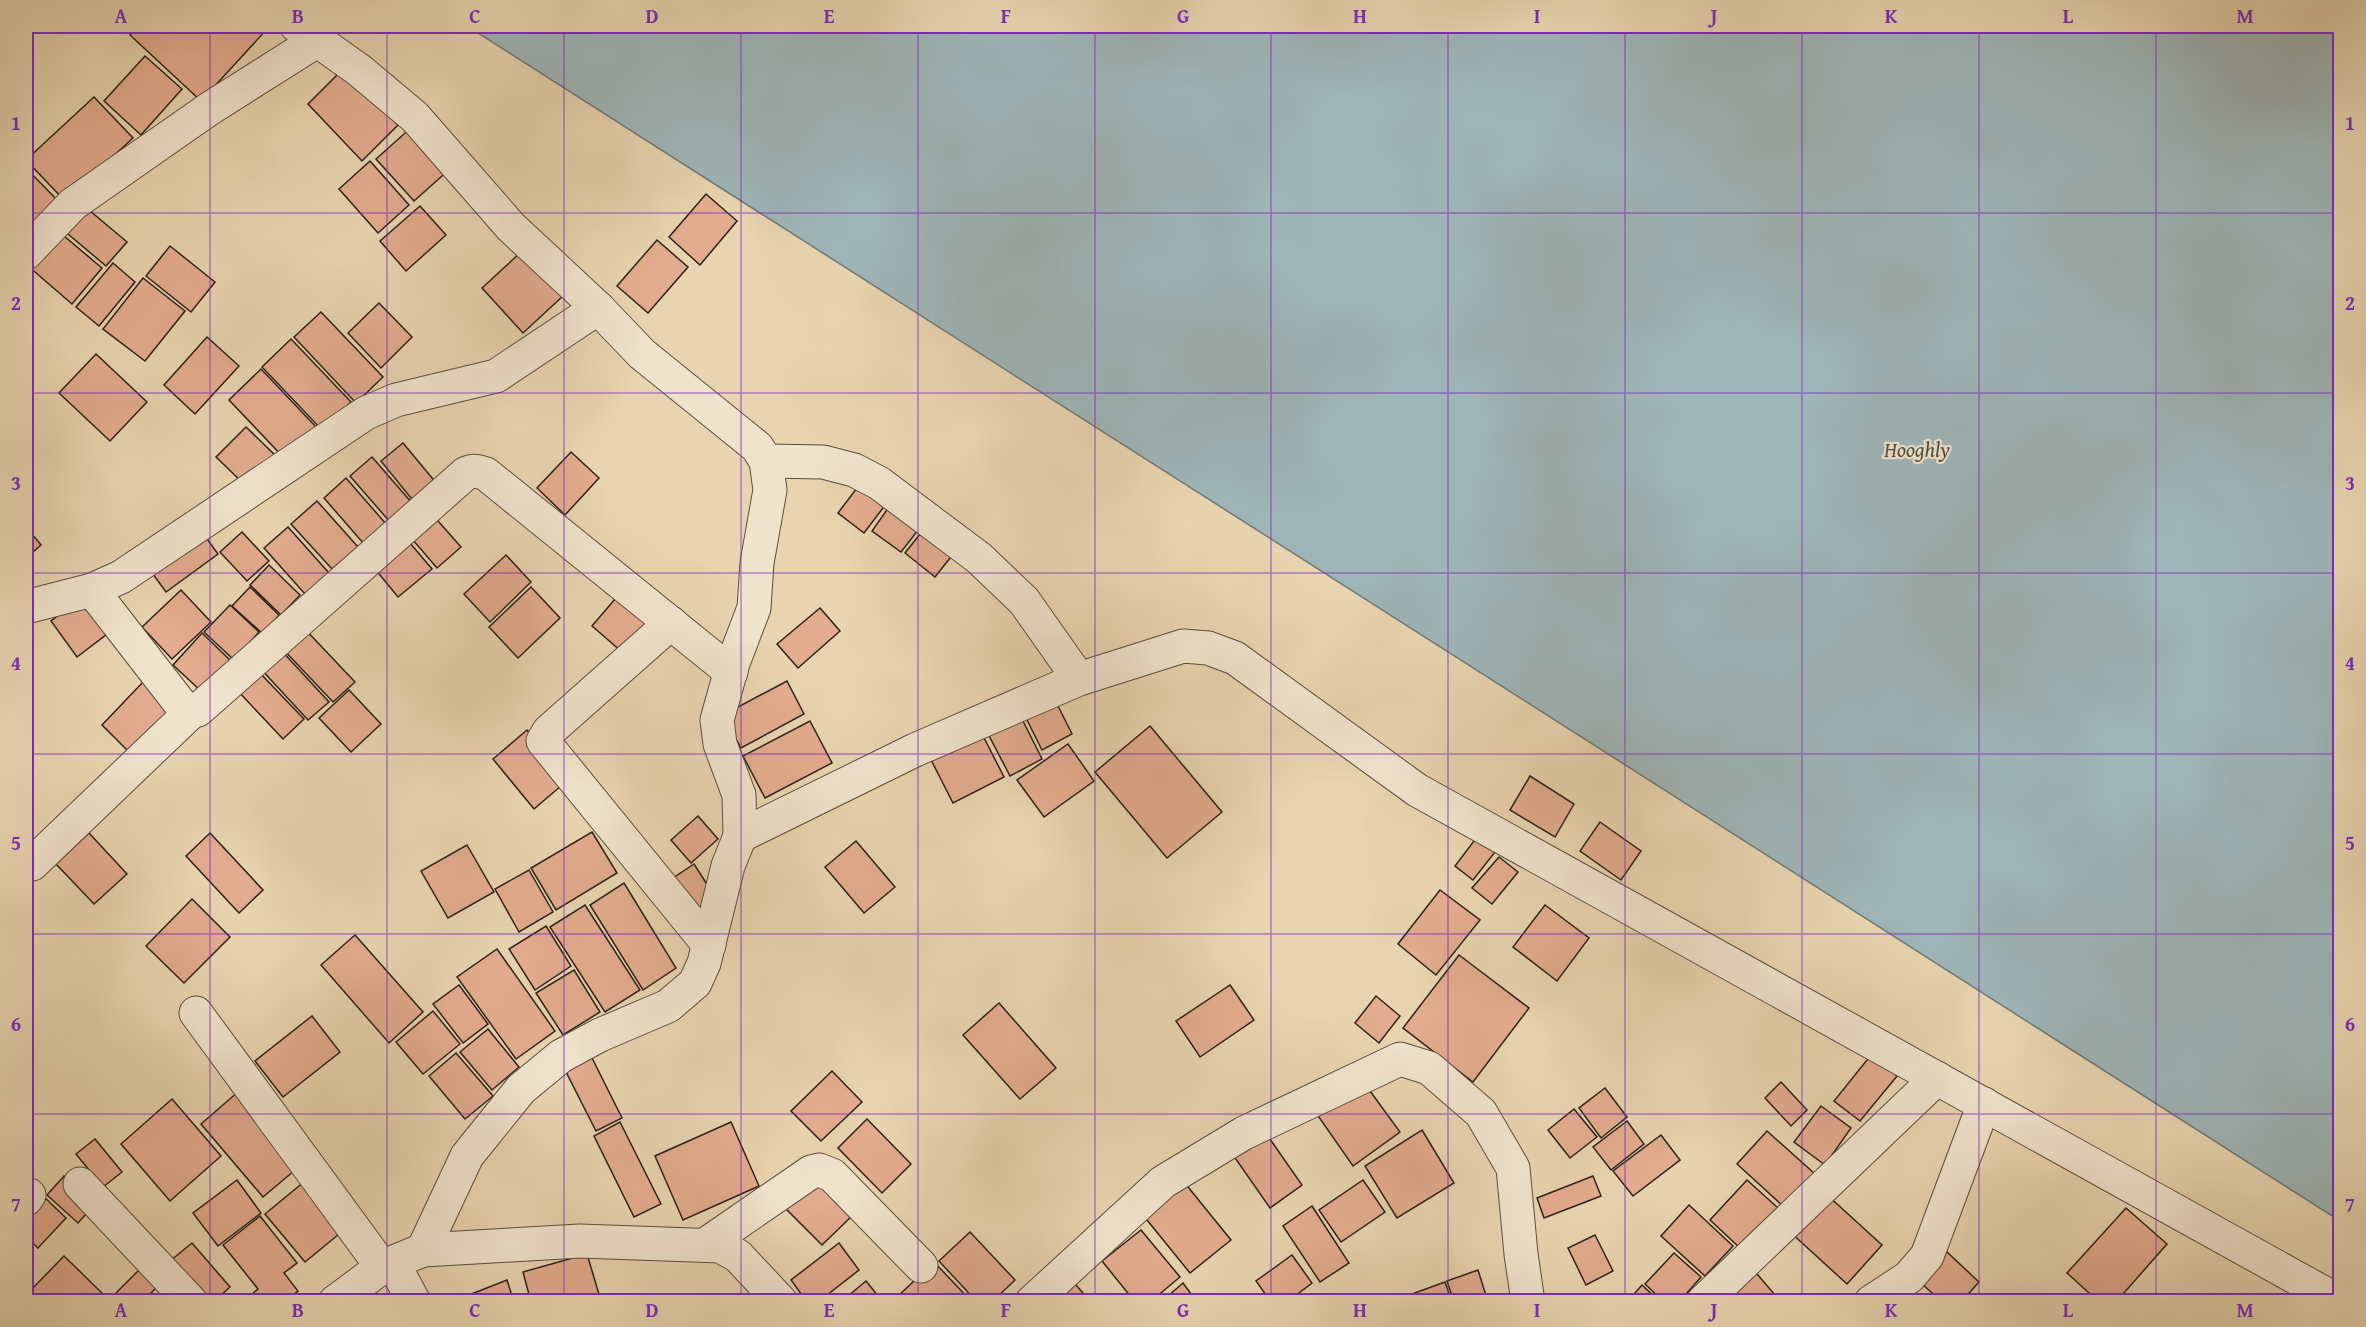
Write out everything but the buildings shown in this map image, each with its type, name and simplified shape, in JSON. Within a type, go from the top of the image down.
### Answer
[{"type":"street","points":[[28,244],[73,204],[209,109],[308,33],[359,70],[415,117],[511,226],[598,308],[642,354],[757,447],[766,461],[770,490],[757,563],[754,608],[717,720],[720,744],[739,795],[740,836],[728,866],[704,963],[695,984],[668,1006],[600,1035],[561,1056],[521,1089],[467,1156],[423,1250]]},
{"type":"street","points":[[26,607],[92,590],[121,577],[366,413],[396,399],[496,376],[598,308]]},
{"type":"street","points":[[766,461],[823,462],[854,470],[879,483],[979,558],[1024,601],[1079,679]]},
{"type":"street","points":[[32,864],[192,711],[198,710],[471,471],[486,474],[731,672]]},
{"type":"street","points":[[92,590],[182,706],[192,711]]},
{"type":"street","points":[[671,624],[549,731],[543,741],[709,945]]},
{"type":"street","points":[[740,836],[915,750],[1079,679],[1183,646],[1208,648],[1236,658],[1417,790],[2340,1302]]},
{"type":"street","points":[[196,1013],[414,1302]]},
{"type":"street","points":[[1032,1302],[1163,1182],[1244,1133],[1400,1059],[1429,1068],[1481,1113],[1513,1168],[1528,1302]]},
{"type":"street","points":[[1703,1302],[1937,1078]]},
{"type":"street","points":[[1871,1302],[1909,1277],[1927,1256],[1984,1104]]},
{"type":"street","points":[[705,1245],[811,1172],[819,1170],[832,1175],[921,1266]]},
{"type":"street","points":[[80,1184],[191,1302]]},
{"type":"street","points":[[335,1302],[388,1265],[423,1250],[580,1240],[720,1246],[738,1257],[781,1302]]},
{"type":"water","name":"Hooghly","points":[[467,26],[2340,26],[2340,1221]]}]
